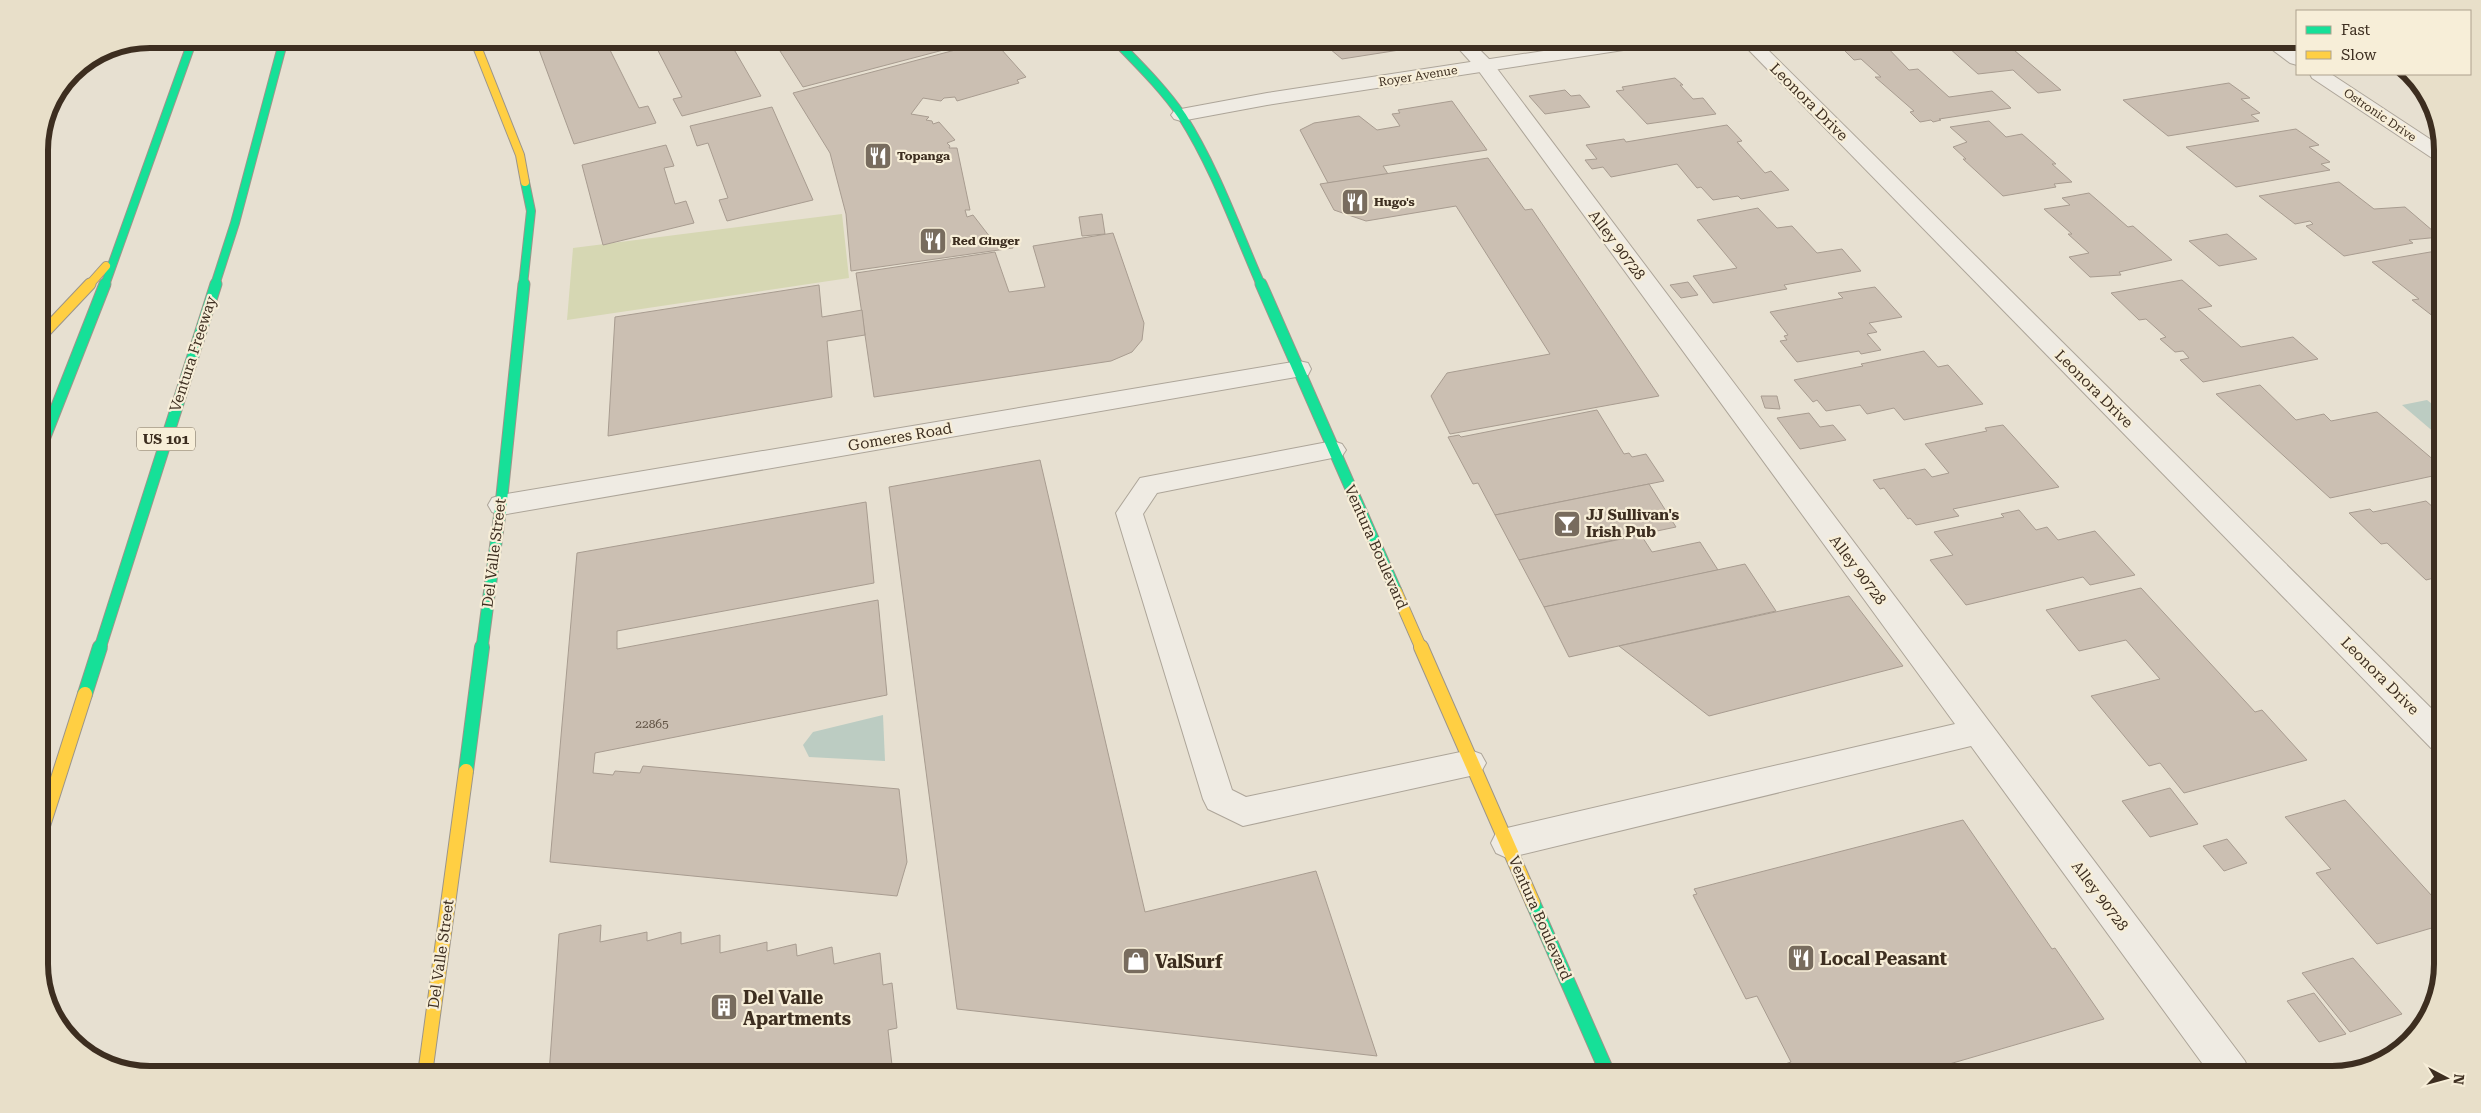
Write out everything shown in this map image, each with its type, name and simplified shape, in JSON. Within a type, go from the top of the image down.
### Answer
[{"type":"main road","points":[[48,429],[116,256],[190,47]]},
{"type":"main road","name":"Ventura Freeway","points":[[48,810],[235,223],[282,47]]},
{"type":"main road","name":"Del Valle Street","points":[[426,1066],[501,505],[531,211],[520,155],[477,47]]},
{"type":"main road","name":"Ventura Boulevard","points":[[1122,47],[1152,79],[1181,115],[1204,155],[1470,764],[1507,843],[1605,1066]]},
{"type":"main road","points":[[48,328],[116,256]]},
{"type":"street","name":"Alley 90728","points":[[1467,47],[1485,66],[2226,1066]]},
{"type":"street","name":"Royer Avenue","points":[[1181,115],[1267,99],[1605,47]]},
{"type":"street","name":"Leonora Drive","points":[[1755,47],[2434,731]]},
{"type":"street","points":[[2279,47],[2296,58]]},
{"type":"street","name":"Ostronic Drive","points":[[2320,75],[2433,150]]},
{"type":"street","name":"Gomeres Road","points":[[501,505],[1299,369]]},
{"type":"street","points":[[1333,450],[1148,486],[1129,513],[1219,799],[1243,812],[1470,764]]},
{"type":"street","points":[[1507,843],[1978,732]]},
{"type":"green space","points":[[842,214],[849,278],[567,320],[573,248]]},
{"type":"shaded area","points":[[2427,400],[2433,405],[2433,432],[2402,405]]},
{"type":"shaded area","points":[[883,715],[885,761],[809,757],[803,745],[813,732]]},
{"type":"building","points":[[538,47],[614,47],[609,48],[639,108],[648,106],[656,123],[574,144]]},
{"type":"building","points":[[656,47],[733,47],[761,96],[682,116],[673,99],[682,97]]},
{"type":"building","points":[[797,47],[951,48],[803,87],[780,51]]},
{"type":"building","points":[[967,47],[999,47],[1026,77],[1017,80],[1019,83],[957,101],[955,97],[944,98],[941,101],[923,98],[911,114],[929,117],[926,120],[932,121],[933,124],[939,122],[955,140],[947,143],[950,146],[949,148],[957,148],[970,210],[965,210],[967,217],[973,215],[990,237],[984,239],[986,243],[1011,239],[1013,248],[851,271],[846,214],[830,153],[793,93]]},
{"type":"building","points":[[1328,47],[1419,47],[1342,59]]},
{"type":"building","points":[[1887,47],[1909,70],[1918,69],[1949,97],[1992,91],[2011,108],[1939,119],[1941,120],[1933,122],[1931,120],[1920,122],[1910,112],[1914,111],[1875,77],[1881,77],[1861,59],[1854,60],[1842,48]]},
{"type":"building","points":[[1948,47],[2010,47],[2061,90],[2038,93],[2013,70],[1978,74]]},
{"type":"building","points":[[1675,78],[1683,85],[1680,85],[1693,99],[1703,98],[1716,114],[1647,124],[1616,91],[1624,90],[1622,87]]},
{"type":"building","points":[[2229,83],[2250,98],[2241,99],[2260,113],[2251,115],[2259,121],[2168,136],[2123,100]]},
{"type":"building","points":[[1565,90],[1571,96],[1580,95],[1590,107],[1545,114],[1529,96]]},
{"type":"building","points":[[1452,101],[1487,150],[1383,166],[1388,174],[1328,183],[1300,130],[1314,123],[1359,116],[1377,130],[1400,126],[1392,114],[1400,113],[1398,110]]},
{"type":"building","points":[[772,107],[813,200],[727,221],[719,200],[728,198],[708,143],[697,146],[690,126]]},
{"type":"building","points":[[1989,121],[2006,137],[2022,134],[2056,164],[2052,164],[2072,182],[2054,184],[2056,187],[2003,196],[1963,159],[1966,159],[1953,147],[1967,142],[1950,127]]},
{"type":"building","points":[[1727,125],[1742,141],[1737,142],[1765,173],[1771,171],[1789,190],[1741,199],[1738,196],[1713,200],[1701,187],[1697,188],[1677,164],[1611,177],[1603,167],[1592,169],[1585,160],[1597,159],[1586,145],[1624,139],[1626,142]]},
{"type":"building","points":[[2296,129],[2319,145],[2309,147],[2330,162],[2321,164],[2330,170],[2236,187],[2186,147]]},
{"type":"building","points":[[666,145],[674,166],[664,168],[675,204],[686,201],[694,223],[603,245],[582,165]]},
{"type":"building","points":[[1488,158],[1525,210],[1532,209],[1659,396],[1450,434],[1431,396],[1447,373],[1550,354],[1456,206],[1366,221],[1334,210],[1320,184]]},
{"type":"building","points":[[2339,182],[2374,209],[2405,207],[2433,231],[2433,238],[2409,240],[2413,243],[2344,256],[2306,226],[2313,224],[2310,221],[2295,224],[2259,196]]},
{"type":"building","points":[[2089,193],[2128,227],[2133,226],[2172,260],[2119,272],[2121,275],[2090,277],[2069,257],[2089,253],[2068,234],[2072,234],[2044,209],[2070,205],[2062,198]]},
{"type":"building","points":[[1758,208],[1777,228],[1792,226],[1817,253],[1842,249],[1861,271],[1784,285],[1787,289],[1713,303],[1693,276],[1737,268],[1697,220]]},
{"type":"building","points":[[1102,214],[1105,234],[1082,236],[1079,217]]},
{"type":"building","points":[[1113,233],[1144,323],[1142,340],[1132,352],[1111,361],[874,397],[856,273],[995,252],[1009,292],[1045,287],[1033,246]]},
{"type":"building","points":[[2227,234],[2257,259],[2219,266],[2189,241]]},
{"type":"building","points":[[2433,252],[2433,316],[2412,300],[2419,299],[2372,262]]},
{"type":"building","points":[[2182,280],[2212,306],[2198,309],[2241,347],[2293,337],[2318,359],[2203,382],[2180,360],[2189,358],[2183,351],[2175,352],[2160,339],[2166,337],[2146,319],[2139,320],[2111,293]]},
{"type":"building","points":[[1688,282],[1698,295],[1681,298],[1670,285]]},
{"type":"building","points":[[819,285],[822,317],[862,310],[865,335],[827,341],[832,397],[608,436],[615,317]]},
{"type":"building","points":[[1875,287],[1902,317],[1869,323],[1877,332],[1867,334],[1881,350],[1861,354],[1859,351],[1797,362],[1780,341],[1787,340],[1784,336],[1788,335],[1770,312],[1843,298],[1838,293]]},
{"type":"building","points":[[1924,351],[1938,367],[1948,365],[1983,404],[1904,420],[1894,408],[1867,414],[1860,405],[1826,411],[1817,400],[1813,402],[1794,380],[1863,366],[1861,364]]},
{"type":"building","points":[[2260,385],[2296,420],[2324,414],[2331,421],[2377,412],[2433,460],[2433,476],[2330,498],[2216,394]]},
{"type":"building","points":[[1761,396],[1777,396],[1780,409],[1765,408]]},
{"type":"building","points":[[1597,410],[1624,454],[1629,453],[1632,457],[1646,454],[1664,481],[1495,515],[1478,483],[1473,484],[1448,437],[1459,435],[1461,437]]},
{"type":"building","points":[[1809,413],[1820,427],[1833,425],[1846,440],[1800,449],[1777,418]]},
{"type":"building","points":[[2003,425],[2059,487],[1953,509],[1959,516],[1916,525],[1910,518],[1908,519],[1884,488],[1880,489],[1873,480],[1925,469],[1932,477],[1949,473],[1925,444],[1987,431],[1985,428]]},
{"type":"building","points":[[1040,460],[1145,912],[1316,871],[1377,1056],[957,1009],[889,487]]},
{"type":"building","points":[[1649,484],[1676,527],[1519,560],[1495,515]]},
{"type":"building","points":[[2426,501],[2433,508],[2434,578],[2426,580],[2387,543],[2381,544],[2349,513],[2370,509],[2373,512]]},
{"type":"building","points":[[866,502],[874,583],[617,631],[617,649],[878,600],[887,695],[595,753],[593,773],[613,775],[615,771],[640,773],[643,766],[899,789],[907,862],[897,896],[550,862],[577,553]]},
{"type":"building","points":[[2019,510],[2036,530],[2047,527],[2058,540],[2095,531],[2135,575],[2090,585],[2083,577],[1966,605],[1930,560],[1953,555],[1934,532],[2004,517],[2001,514]]},
{"type":"building","points":[[1641,535],[1652,552],[1700,542],[1718,570],[1544,607],[1519,560]]},
{"type":"building","points":[[1745,564],[1776,611],[1569,657],[1544,607]]},
{"type":"building","points":[[2141,588],[2255,712],[2262,710],[2307,760],[2184,793],[2160,763],[2149,766],[2091,696],[2160,679],[2126,640],[2079,651],[2046,610]]},
{"type":"building","points":[[1849,596],[1903,666],[1709,716],[1619,646]]},
{"type":"building","points":[[2170,788],[2198,824],[2150,837],[2122,801]]},
{"type":"building","points":[[2345,800],[2434,898],[2434,927],[2377,944],[2316,873],[2331,869],[2285,817]]},
{"type":"building","points":[[1963,820],[2052,949],[2055,948],[2104,1019],[1942,1066],[1783,1066],[1791,1062],[1757,996],[1746,999],[1693,895],[1697,894],[1694,889]]},
{"type":"building","points":[[2227,839],[2247,863],[2224,871],[2203,846]]},
{"type":"building","name":"Del Valle Apartments","points":[[601,925],[600,942],[647,932],[647,941],[681,932],[681,944],[720,935],[720,953],[767,942],[767,951],[796,944],[797,956],[832,947],[834,964],[880,953],[883,985],[892,983],[897,1028],[888,1030],[892,1066],[550,1066],[559,934]]},
{"type":"building","points":[[2353,958],[2402,1014],[2350,1032],[2302,973]]},
{"type":"building","points":[[2314,993],[2346,1034],[2319,1042],[2287,1001]]},
{"type":"traffic: fast","points":[[48,429],[116,256],[190,47]]},
{"type":"traffic: fast","points":[[85,694],[235,223],[282,47]]},
{"type":"traffic: fast","points":[[1122,47],[1152,79],[1181,115],[1204,155],[1396,591]]},
{"type":"traffic: fast","points":[[466,771],[501,505],[531,211],[525,182]]},
{"type":"traffic: fast","points":[[1533,903],[1604,1066]]},
{"type":"traffic: slow","points":[[477,47],[520,155],[525,182]]},
{"type":"traffic: slow","points":[[48,328],[106,266]]},
{"type":"traffic: slow","points":[[1396,591],[1533,903]]},
{"type":"traffic: slow","points":[[48,810],[85,694]]},
{"type":"traffic: slow","points":[[426,1066],[466,771]]},
{"type":"place","name":"Topanga","points":[[878,156]]},
{"type":"place","name":"Hugo's","points":[[1355,202]]},
{"type":"place","name":"Red Ginger","points":[[933,241]]},
{"type":"place","name":"JJ Sullivan's Irish Pub","points":[[1567,524]]},
{"type":"place","name":"Local Peasant","points":[[1801,958]]},
{"type":"place","name":"ValSurf","points":[[1136,961]]},
{"type":"place","name":"Del Valle Apartments","points":[[724,1007]]}]
